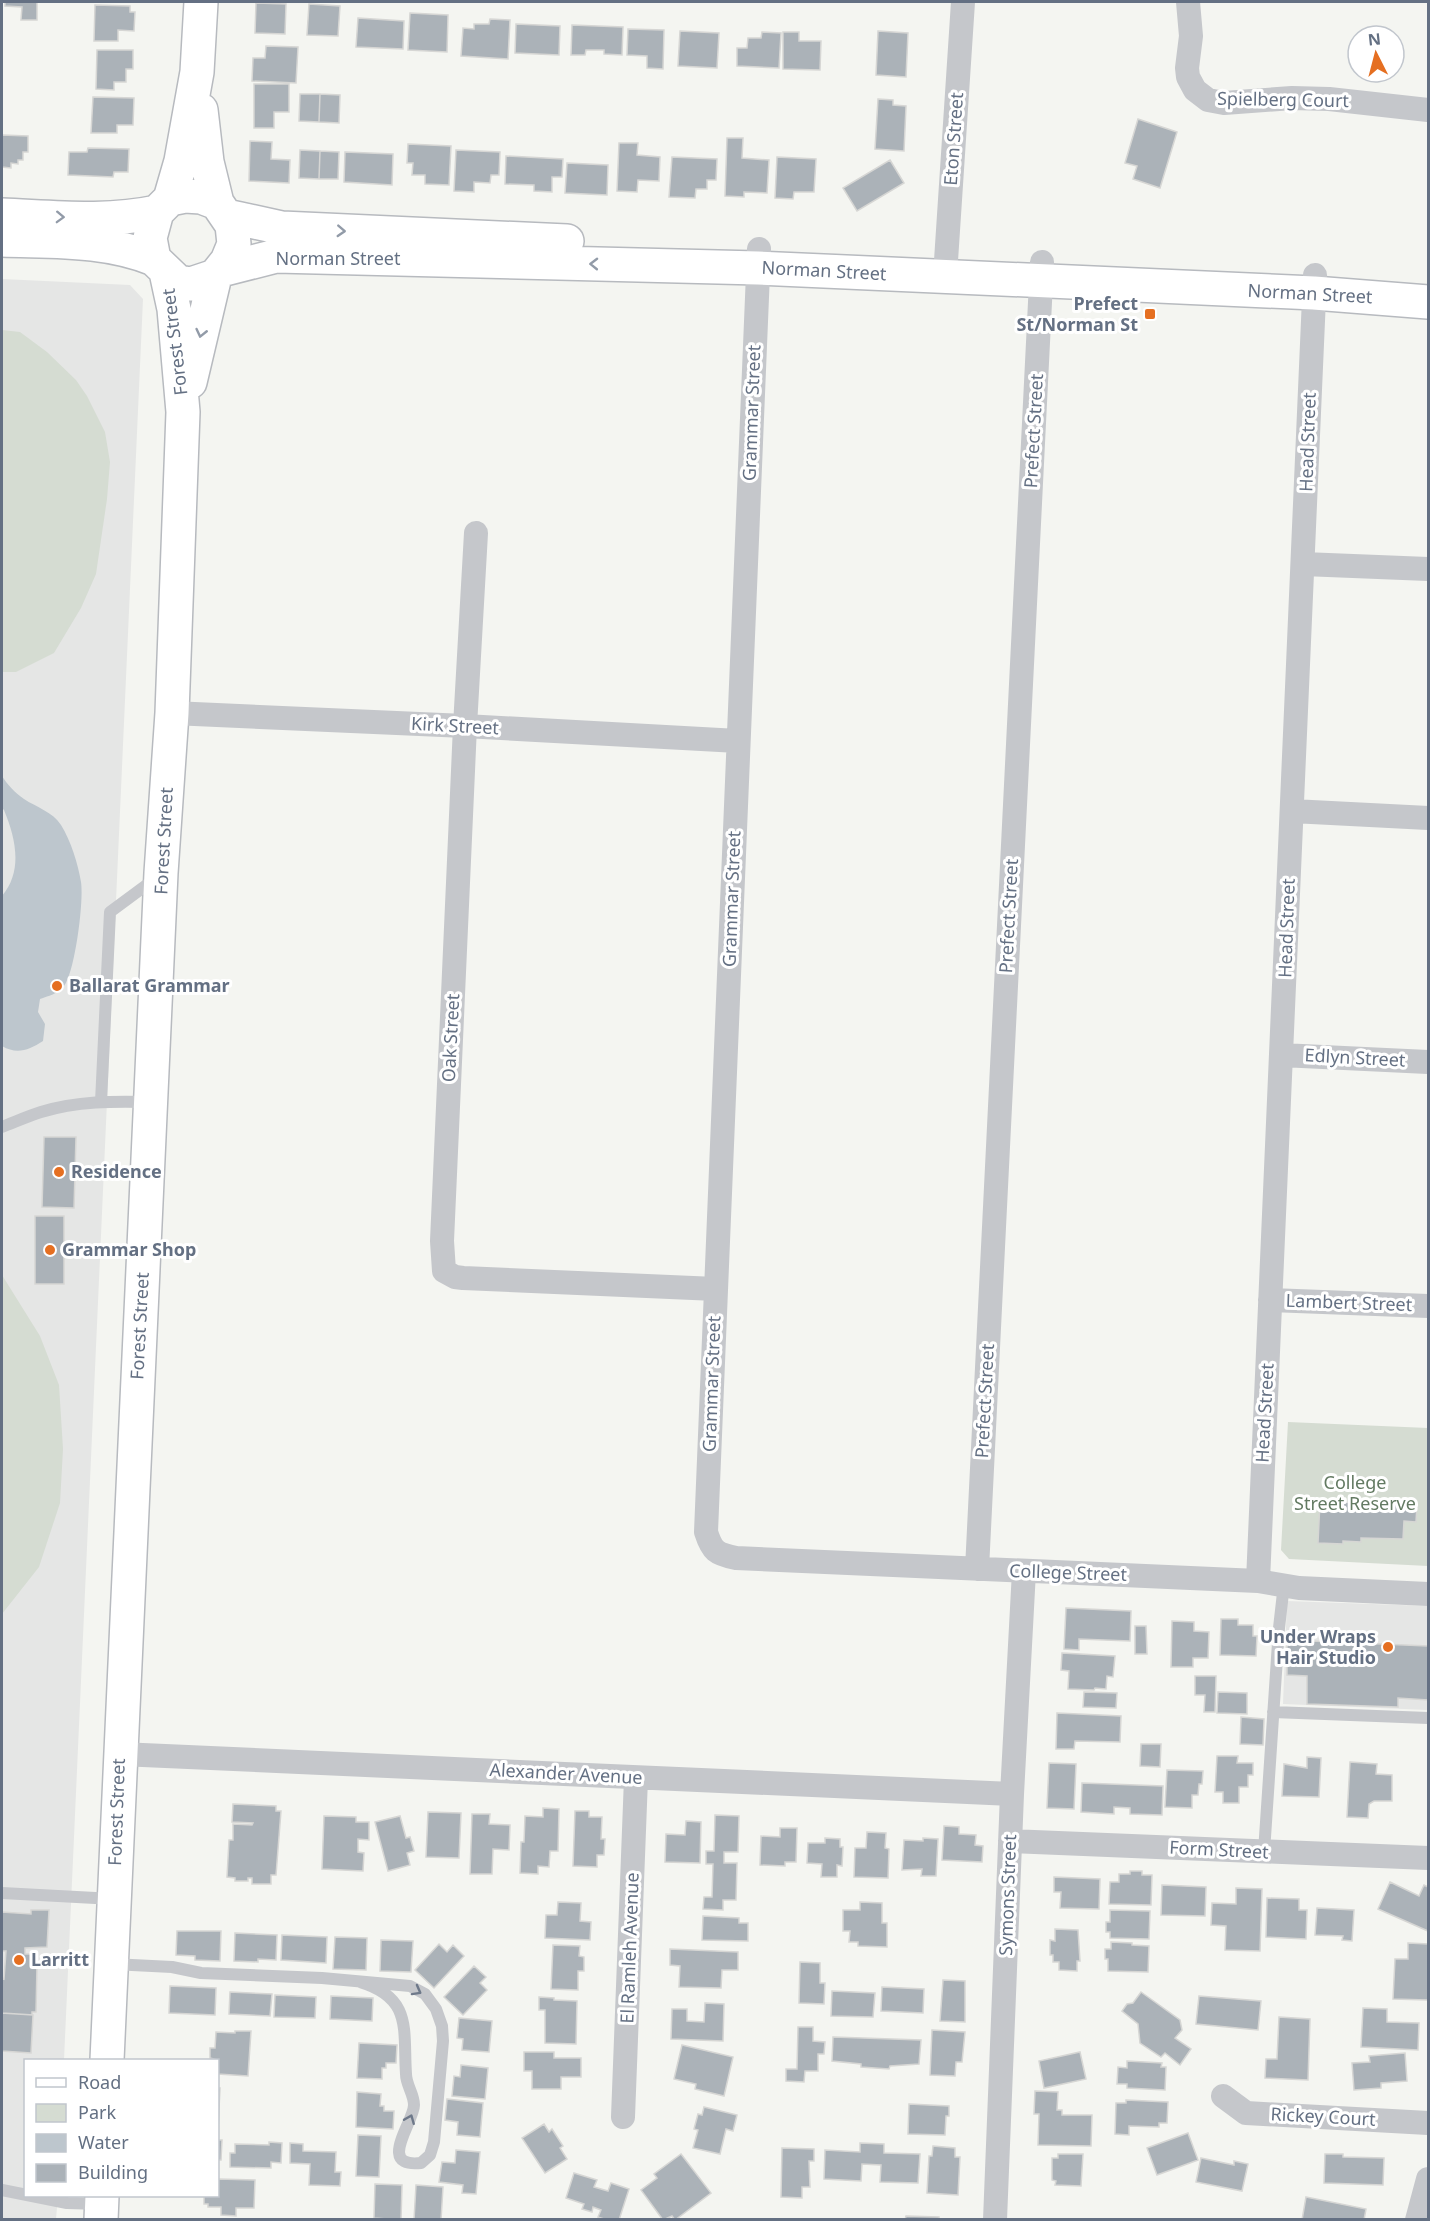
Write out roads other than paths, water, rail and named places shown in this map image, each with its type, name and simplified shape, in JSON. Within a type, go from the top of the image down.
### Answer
[{"type":"main road","points":[[160,265],[150,238],[181,161],[197,72],[201,2]]},
{"type":"main road","points":[[2,240],[102,244],[133,250],[160,265],[178,282],[184,284],[198,283],[218,273],[234,244],[232,225],[222,209],[207,162],[197,72]]},
{"type":"main road","points":[[2,215],[108,219],[133,217],[185,196],[201,197],[222,209]]},
{"type":"main road","name":"Norman Street","points":[[222,209],[282,228],[759,259],[1315,284],[1428,280]]},
{"type":"main road","name":"Norman Street","points":[[218,273],[276,256],[759,259]]},
{"type":"main road","name":"Forest Street","points":[[107,2059],[161,873],[172,713],[183,412],[174,309],[160,265]]},
{"type":"main road","name":"Forest Street","points":[[183,412],[218,273]]},
{"type":"main road","name":"Norman Street","points":[[1315,284],[1428,302]]},
{"type":"street","name":"Eton Street","points":[[945,267],[963,2]]},
{"type":"street","name":"Spielberg Court","points":[[1188,2],[1191,36],[1188,77],[1195,90],[1208,100],[1224,102],[1292,98],[1329,99],[1428,110]]},
{"type":"street","name":"Grammar Street","points":[[711,1547],[706,1532],[759,259]]},
{"type":"street","name":"Prefect Street","points":[[977,1569],[1042,272]]},
{"type":"street","name":"Head Street","points":[[1258,1581],[1315,284]]},
{"type":"street","name":"Oak Street","points":[[476,533],[439,1276],[716,1289]]},
{"type":"street","points":[[1303,564],[1428,570]]},
{"type":"street","name":"Kirk Street","points":[[172,713],[738,741]]},
{"type":"street","points":[[1292,811],[1428,818]]},
{"type":"street","name":"Edlyn Street","points":[[1281,1055],[1428,1062]]},
{"type":"street","name":"Lambert Street","points":[[1270,1300],[1428,1306]]},
{"type":"street","name":"College Street","points":[[711,1547],[720,1554],[736,1558],[1258,1581],[1303,1588],[1428,1594]]},
{"type":"street","name":"Symons Street","points":[[995,2220],[1012,1794],[1024,1571]]},
{"type":"street","name":"Alexander Avenue","points":[[120,1754],[1012,1794]]},
{"type":"street","name":"El Ramleh Avenue","points":[[623,2117],[636,1778]]},
{"type":"street","name":"Form Street","points":[[1010,1841],[1428,1858]]},
{"type":"street","name":"Rickey Court","points":[[1223,2096],[1246,2113],[1428,2123]]},
{"type":"street","points":[[1417,2220],[1428,2179]]},
{"type":"lane","points":[[101,1102],[110,912],[161,873]]},
{"type":"lane","points":[[2,1127],[43,1111],[101,1102],[151,1102]]},
{"type":"lane","points":[[1264,1852],[1284,1584]]},
{"type":"lane","points":[[1273,1712],[1428,1718]]},
{"type":"lane","points":[[2,1893],[114,1899]]},
{"type":"lane","points":[[111,1964],[179,1968],[201,1973],[389,1983],[410,1986],[419,1990],[436,2009],[442,2026],[443,2040],[434,2142],[430,2155],[421,2163],[410,2163],[402,2159],[399,2154],[401,2137],[412,2118],[414,2106],[406,2077],[404,2023],[399,2009],[385,1993],[360,1982]]},
{"type":"lane","points":[[2,2190],[24,2194]]},
{"type":"lane","points":[[37,2197],[101,2206]]},
{"type":"water","points":[[2,776],[17,794],[58,820],[76,860],[82,891],[78,936],[68,978],[59,991],[40,999],[38,1012],[45,1024],[43,1041],[28,1049],[18,1051],[2,1046],[2,896],[13,876],[15,855],[12,832],[2,808]]},
{"type":"place","name":"Prefect St/Norman St","points":[[1150,314]]},
{"type":"place","name":"Ballarat Grammar","points":[[57,986]]},
{"type":"place","name":"Residence","points":[[59,1172]]},
{"type":"place","name":"Grammar Shop","points":[[50,1250]]},
{"type":"place","name":"Under Wraps Hair Studio","points":[[1388,1647]]},
{"type":"place","name":"Larritt","points":[[19,1960]]},
{"type":"park label","name":"College Street Reserve","points":[[1355,1493]]}]
